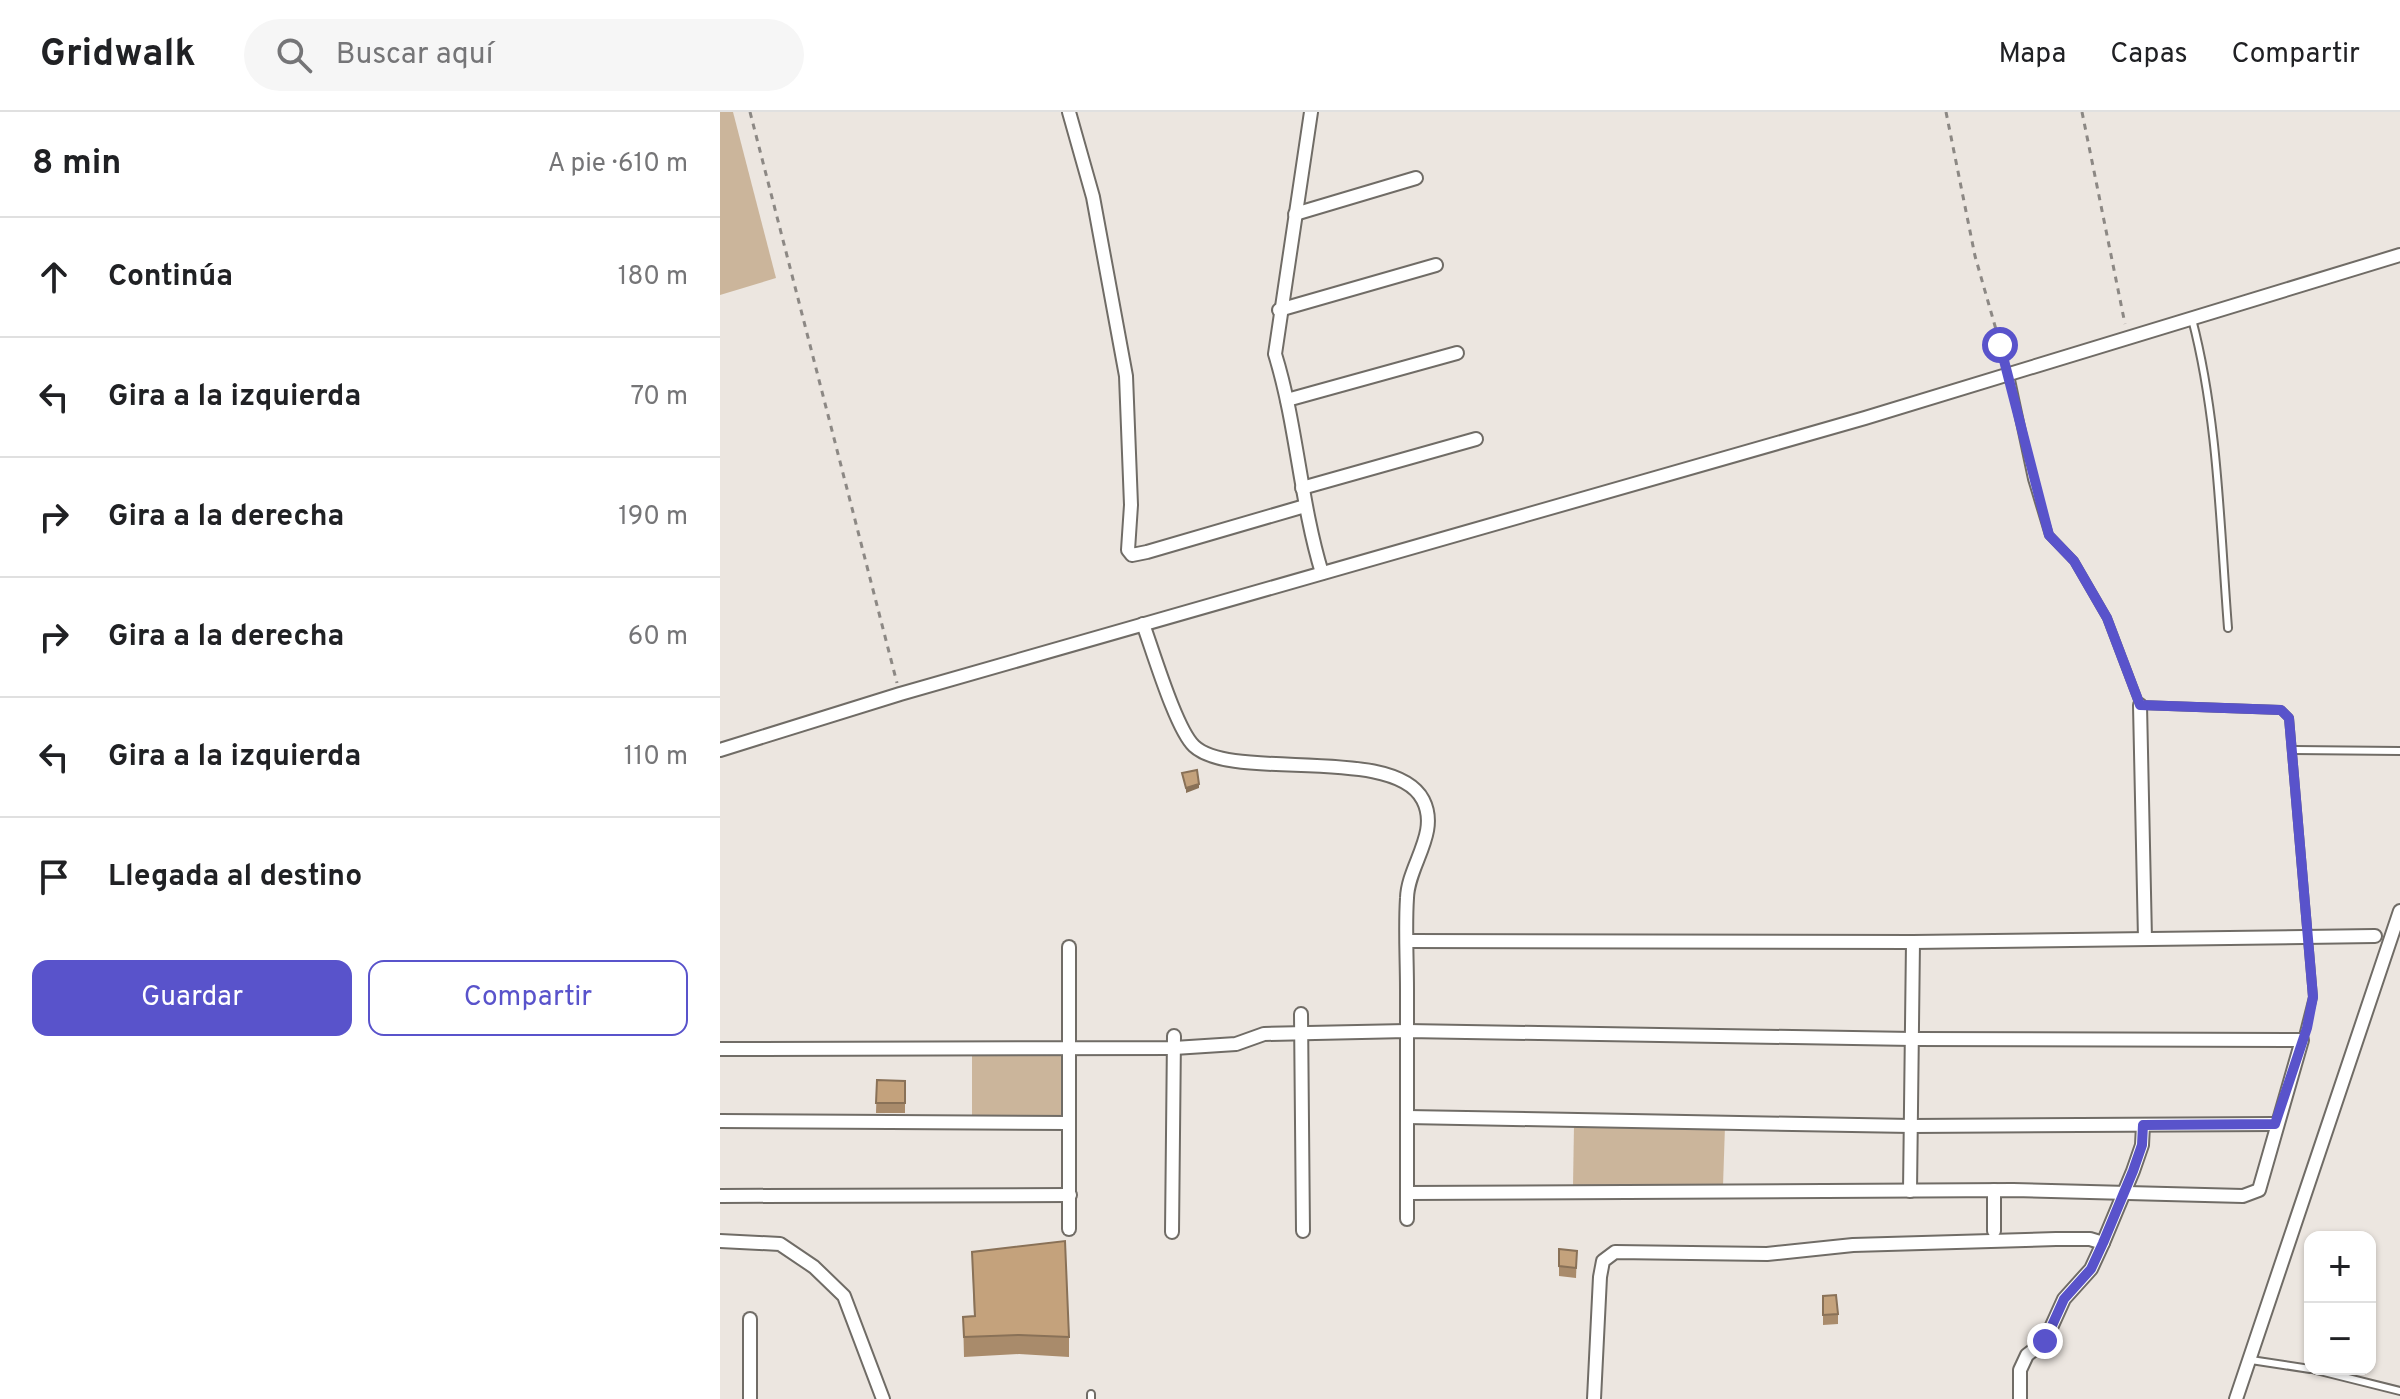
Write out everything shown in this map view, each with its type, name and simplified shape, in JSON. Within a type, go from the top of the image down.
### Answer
[{"type":"street","points":[[1069,112],[1093,197],[1126,376],[1131,505],[1128,550],[1132,555],[1147,552],[1305,506]]},
{"type":"street","points":[[1315,113],[1279,310],[1275,354],[1287,400],[1305,506],[1322,573]]},
{"type":"street","points":[[1295,214],[1416,178]]},
{"type":"street","points":[[720,750],[900,694],[1865,418],[2400,255]]},
{"type":"street","points":[[1279,310],[1436,265]]},
{"type":"street","points":[[1287,400],[1457,353]]},
{"type":"street","points":[[1302,488],[1476,439]]},
{"type":"street","points":[[1143,624],[1189,741],[1198,750],[1219,758],[1323,765],[1390,775],[1408,783],[1422,797],[1430,823],[1406,895],[1407,1219]]},
{"type":"street","points":[[2140,705],[2145,939]]},
{"type":"street","points":[[2236,1399],[2400,911]]},
{"type":"street","points":[[1408,941],[1913,942],[2375,936]]},
{"type":"street","points":[[1910,1191],[1913,942]]},
{"type":"street","points":[[1069,947],[1069,1229]]},
{"type":"street","points":[[1301,1014],[1303,1231]]},
{"type":"street","points":[[720,1049],[1068,1048],[1174,1042],[1231,1045],[1264,1034],[1407,1031],[1913,1039],[2302,1040],[2275,1124],[2259,1190],[2251,1194],[1994,1190],[1407,1193]]},
{"type":"street","points":[[1172,1232],[1174,1042]]},
{"type":"street","points":[[1407,1117],[1911,1126],[2275,1124]]},
{"type":"street","points":[[720,1121],[1069,1123]]},
{"type":"street","points":[[2020,1399],[2020,1370],[2027,1355],[2045,1341],[2064,1299],[2091,1269],[2142,1145],[2143,1125]]},
{"type":"street","points":[[1994,1190],[1994,1231]]},
{"type":"street","points":[[720,1196],[1070,1195]]},
{"type":"street","points":[[1594,1399],[1600,1277],[1603,1261],[1615,1252],[1767,1254],[1853,1245],[2056,1239],[2090,1239],[2103,1243]]},
{"type":"street","points":[[720,1241],[780,1244],[806,1261],[834,1286],[848,1305],[883,1399]]},
{"type":"street","points":[[750,1319],[750,1399]]},
{"type":"lane","points":[[2192,319],[2202,357],[2216,476],[2228,628]]},
{"type":"lane","points":[[2009,372],[2032,479],[2049,535],[2074,561],[2107,618],[2140,705],[2281,710],[2289,718],[2313,997],[2302,1040]]},
{"type":"lane","points":[[2294,750],[2400,751]]},
{"type":"lane","points":[[2251,1360],[2304,1368]]},
{"type":"lane","points":[[2335,1375],[2400,1391]]},
{"type":"path","points":[[750,112],[900,694]]},
{"type":"path","points":[[1946,112],[1975,256],[2009,372]]},
{"type":"path","points":[[2082,112],[2127,337]]},
{"type":"shaded area","points":[[720,112],[733,112],[776,278],[720,295]]},
{"type":"shaded area","points":[[972,1053],[1063,1053],[1063,1117],[972,1117]]},
{"type":"shaded area","points":[[1574,1125],[1725,1126],[1723,1186],[1573,1186]]},
{"type":"building","points":[[1197,770],[1199,784],[1186,788],[1182,773]]},
{"type":"building","points":[[877,1080],[905,1081],[905,1103],[876,1103]]},
{"type":"building","points":[[1065,1241],[1069,1337],[964,1337],[963,1317],[975,1316],[972,1252]]},
{"type":"building","points":[[1559,1249],[1577,1251],[1576,1268],[1559,1266]]},
{"type":"building","points":[[1836,1295],[1838,1314],[1823,1315],[1823,1296]]},
{"type":"route","points":[[2000,345],[2009,372],[2040,511],[2049,535],[2074,561],[2107,618],[2140,705],[2281,710],[2289,718],[2313,997],[2307,1028],[2275,1124],[2143,1125],[2142,1145],[2103,1243],[2091,1269],[2064,1299],[2045,1341]]}]
